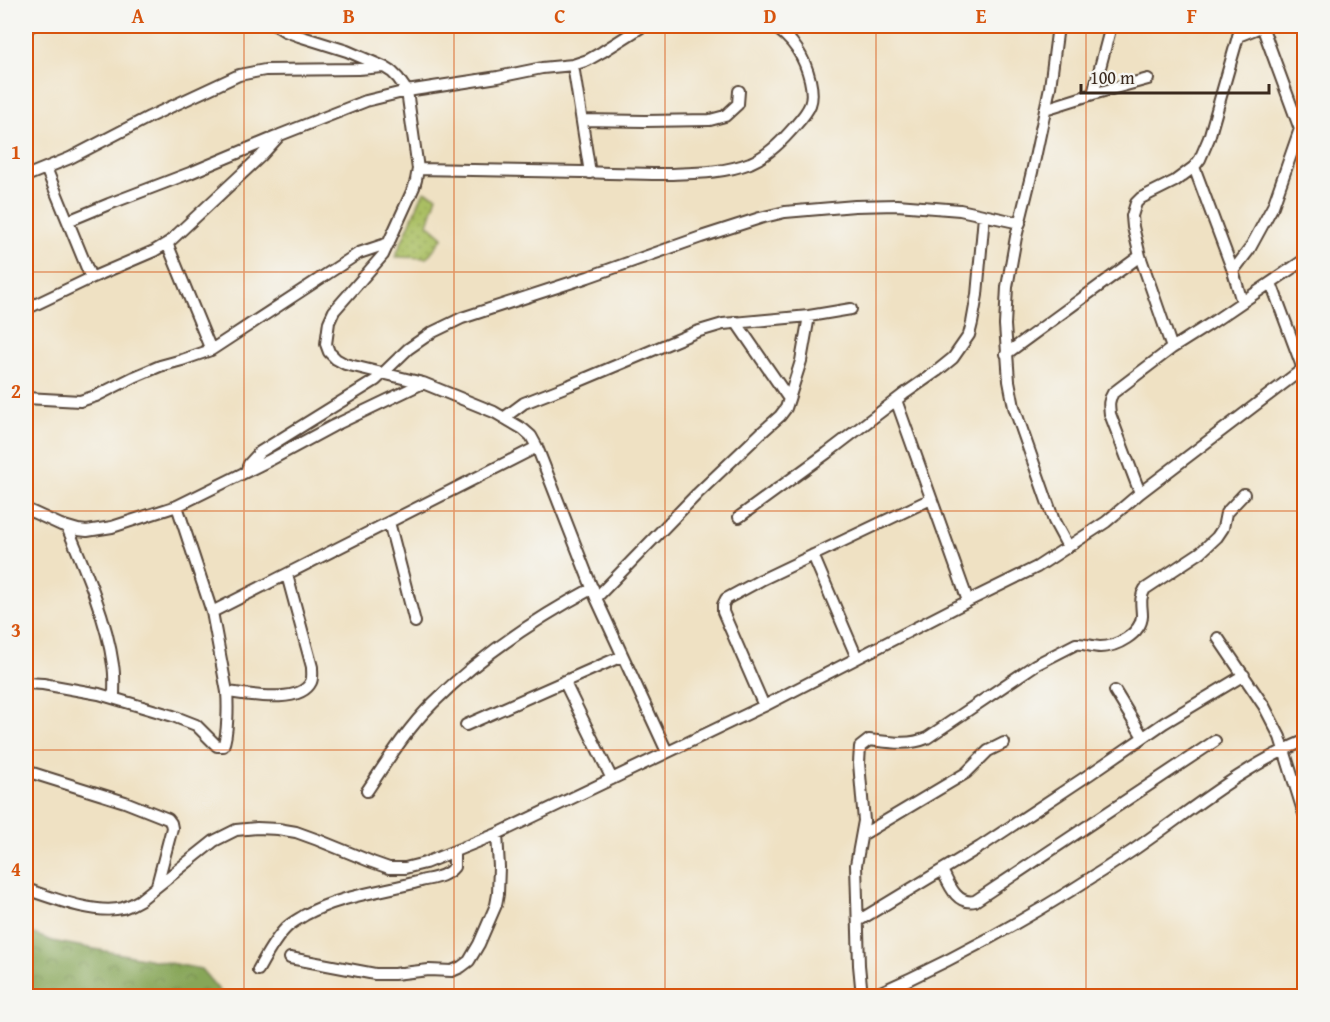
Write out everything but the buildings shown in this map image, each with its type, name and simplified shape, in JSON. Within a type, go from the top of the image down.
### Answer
[{"type":"street","points":[[26,29],[31,26]]},
{"type":"street","points":[[277,26],[298,36],[347,51],[384,67],[398,78],[407,91],[418,169],[414,187],[389,243],[376,263],[334,311],[329,322],[326,344],[329,352],[345,364],[423,383],[505,417],[531,436],[622,656],[667,753]]},
{"type":"street","points":[[68,221],[366,101],[407,91],[588,60],[643,26]]},
{"type":"street","points":[[418,169],[639,174],[707,173],[751,162],[776,147],[811,105],[812,95],[805,64],[790,40],[772,26]]},
{"type":"street","points":[[1058,26],[1045,109],[1005,304],[1006,354],[1011,394],[1054,521],[1068,547]]},
{"type":"street","points":[[1093,94],[1111,26]]},
{"type":"street","points":[[1172,348],[1140,256],[1132,216],[1136,203],[1141,198],[1174,181],[1194,167],[1200,159],[1209,138],[1239,31],[1262,26],[1305,140]]},
{"type":"street","points":[[573,64],[590,173]]},
{"type":"street","points":[[26,176],[70,158],[239,75],[265,70],[384,67]]},
{"type":"street","points":[[1045,109],[1148,79]]},
{"type":"street","points":[[582,120],[710,120],[733,111],[738,104],[739,91]]},
{"type":"street","points":[[1233,271],[1250,250],[1273,206],[1300,129]]},
{"type":"street","points":[[26,309],[167,243],[261,156],[280,135]]},
{"type":"street","points":[[1194,167],[1233,271],[1242,302]]},
{"type":"street","points":[[46,168],[91,278]]},
{"type":"street","points":[[246,472],[249,464],[260,452],[376,380],[408,349],[431,333],[462,318],[760,218],[785,212],[855,206],[897,206],[948,209],[1020,223]]},
{"type":"street","points":[[739,517],[953,358],[969,335],[972,323],[977,295],[984,216]]},
{"type":"street","points":[[167,243],[211,350]]},
{"type":"street","points":[[26,398],[80,401],[96,396],[160,366],[211,350],[359,253],[389,243]]},
{"type":"street","points":[[1006,354],[1140,256]]},
{"type":"street","points":[[1140,493],[1108,404],[1113,393],[1172,348],[1305,260]]},
{"type":"street","points":[[26,889],[81,906],[120,909],[140,900],[214,841],[236,830],[246,829],[278,829],[296,832],[389,868],[405,868],[425,863],[497,834],[764,706],[1037,567],[1106,522],[1140,493],[1304,369],[1270,283]]},
{"type":"street","points":[[505,417],[524,403],[570,386],[696,332],[736,322],[809,316],[851,309]]},
{"type":"street","points":[[367,791],[405,735],[432,704],[515,634],[555,608],[595,593],[780,416],[786,408],[801,361],[809,316]]},
{"type":"street","points":[[736,322],[789,399]]},
{"type":"street","points":[[26,509],[67,527],[87,531],[104,529],[177,506],[423,383]]},
{"type":"street","points":[[897,400],[968,601]]},
{"type":"street","points":[[212,612],[537,447]]},
{"type":"street","points":[[862,996],[856,865],[864,821],[859,753],[864,743],[869,740],[903,743],[920,741],[1035,665],[1076,644],[1097,648],[1111,646],[1133,634],[1142,620],[1141,595],[1145,589],[1201,552],[1217,537],[1223,528],[1226,513],[1244,494]]},
{"type":"street","points":[[764,706],[723,612],[726,599],[931,499]]},
{"type":"street","points":[[26,682],[114,697],[188,721],[220,747],[223,746],[228,702],[212,612],[177,506]]},
{"type":"street","points":[[389,522],[415,622]]},
{"type":"street","points":[[67,527],[109,642],[114,674],[114,697]]},
{"type":"street","points":[[813,555],[857,658]]},
{"type":"street","points":[[227,692],[275,698],[297,693],[306,688],[312,680],[312,667],[287,575]]},
{"type":"street","points":[[1218,638],[1264,706],[1284,750],[1305,814]]},
{"type":"street","points":[[466,725],[622,656]]},
{"type":"street","points":[[858,921],[980,847],[1164,723],[1244,675]]},
{"type":"street","points":[[564,681],[612,779]]},
{"type":"street","points":[[1115,691],[1143,737]]},
{"type":"street","points":[[942,870],[960,899],[975,901],[1215,741]]},
{"type":"street","points":[[872,996],[912,979],[1025,919],[1134,849],[1254,766],[1305,741]]},
{"type":"street","points":[[862,835],[966,773],[988,751],[1004,743]]},
{"type":"street","points":[[26,771],[125,802],[168,819],[172,828],[157,886]]},
{"type":"street","points":[[290,958],[375,974],[429,970],[452,971],[461,967],[469,961],[479,944],[496,905],[499,867],[497,834]]},
{"type":"street","points":[[258,970],[273,944],[292,923],[336,901],[446,875],[454,867],[454,852]]},
{"type":"green space","points":[[424,191],[437,196],[428,224],[443,237],[427,258],[395,257]]},
{"type":"green space","points":[[26,931],[52,941],[201,969],[224,996],[26,996]]}]
